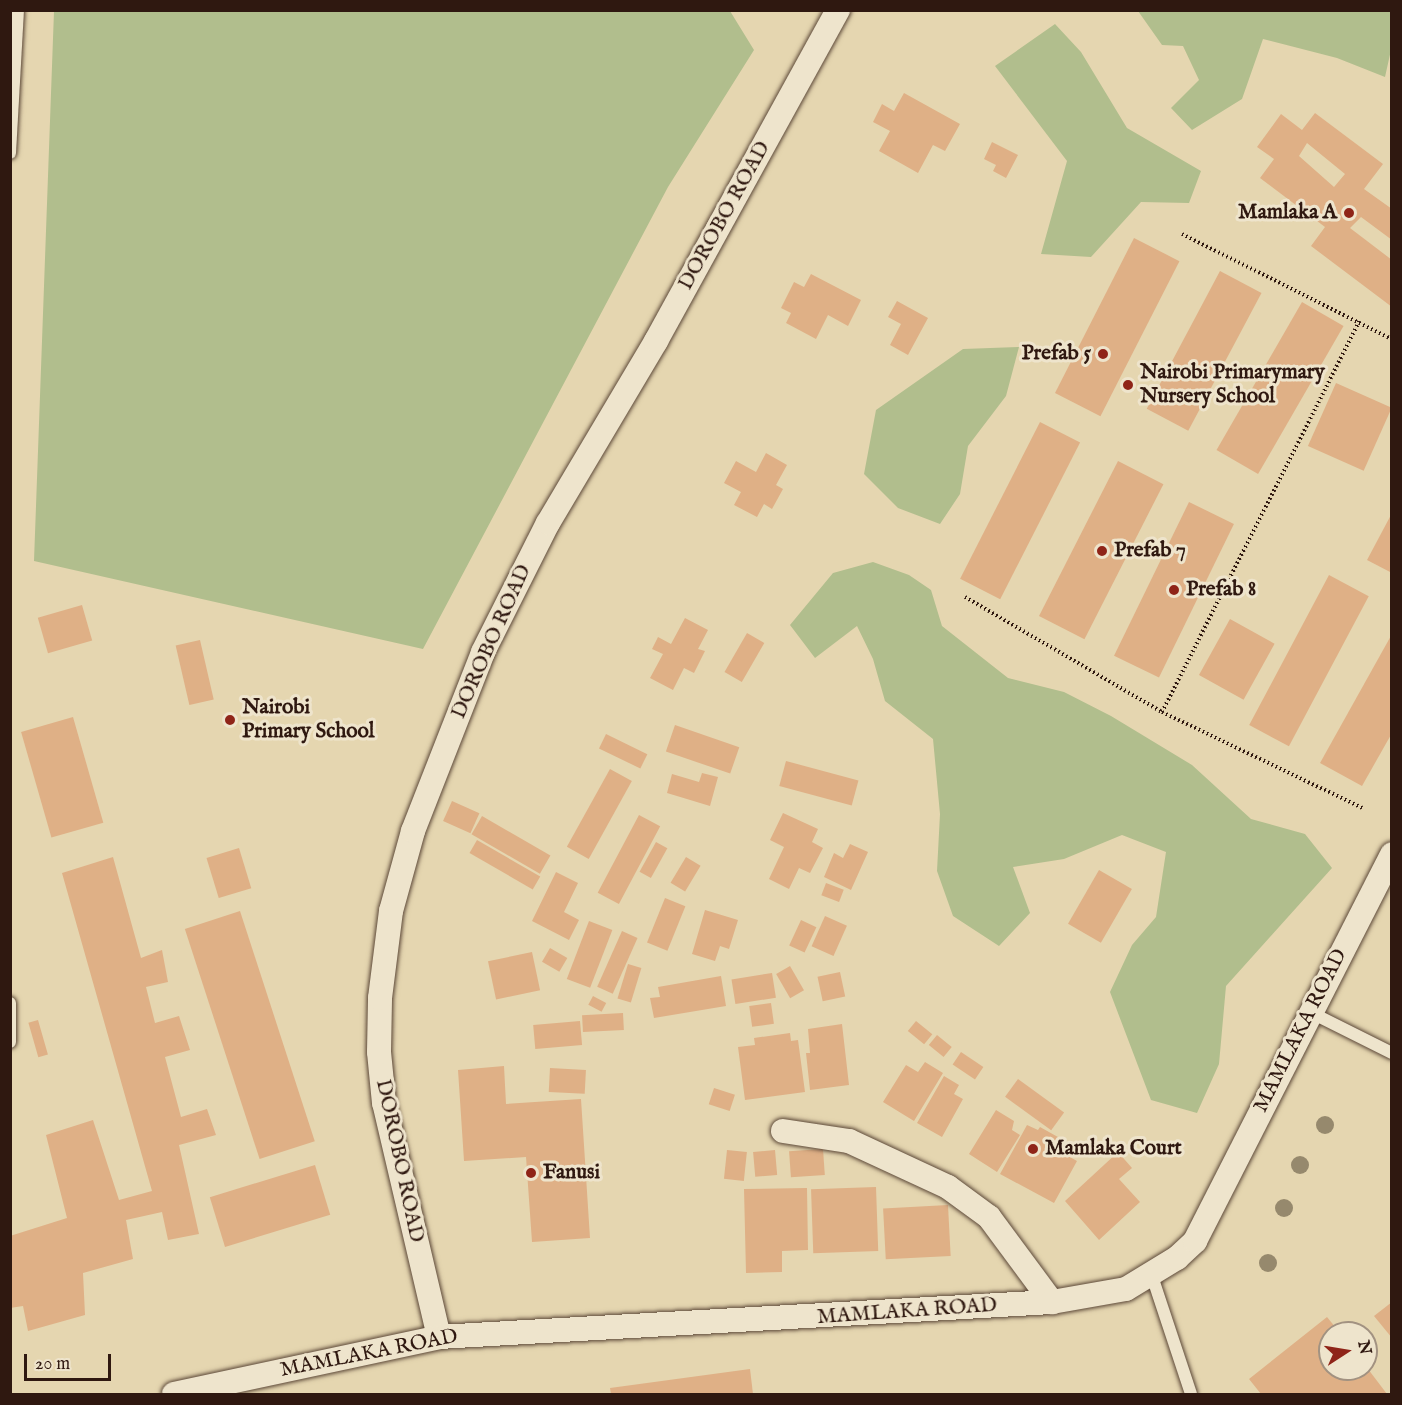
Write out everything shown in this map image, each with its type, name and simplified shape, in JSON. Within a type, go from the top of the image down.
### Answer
[{"type":"street","name":"DOROBO ROAD","points":[[439,1337],[384,1103],[379,1052],[380,998],[392,911],[413,831],[483,652],[548,523],[656,341],[838,10]]},
{"type":"street","name":"MAMLAKA ROAD","points":[[174,1395],[230,1388],[439,1337],[1052,1302],[1126,1289],[1152,1276],[1195,1241],[1392,854]]},
{"type":"street","points":[[783,1131],[849,1141],[948,1187],[989,1218],[1052,1302]]},
{"type":"lane","points":[[10,153],[18,10]]},
{"type":"lane","points":[[10,1003],[10,1042]]},
{"type":"lane","points":[[1310,1012],[1392,1053]]},
{"type":"lane","points":[[1152,1276],[1191,1395]]},
{"type":"path","points":[[1182,234],[1360,320],[1392,339]]},
{"type":"path","points":[[1162,712],[1360,320]]},
{"type":"path","points":[[965,597],[1162,712],[1362,808]]},
{"type":"green space","points":[[54,11],[730,11],[754,50],[668,187],[423,649],[34,561]]},
{"type":"green space","points":[[1138,11],[1391,11],[1391,50],[1385,77],[1337,58],[1263,39],[1242,99],[1192,130],[1171,108],[1199,80],[1183,46],[1162,45]]},
{"type":"green space","points":[[1055,24],[1081,52],[1127,128],[1201,171],[1189,203],[1141,202],[1091,257],[1041,254],[1067,161],[995,66]]},
{"type":"green space","points":[[1019,347],[1006,396],[968,446],[960,494],[940,524],[898,508],[864,474],[876,410],[963,349]]},
{"type":"green space","points":[[873,562],[909,575],[931,590],[942,626],[1008,678],[1064,692],[1111,716],[1192,765],[1251,819],[1305,834],[1332,868],[1226,986],[1219,1064],[1197,1113],[1151,1100],[1110,992],[1132,945],[1156,917],[1166,852],[1122,835],[1064,859],[1013,867],[1030,913],[999,946],[953,916],[937,871],[940,814],[933,739],[885,701],[873,659],[857,626],[815,658],[790,625],[833,573]]},
{"type":"building","points":[[904,93],[960,124],[945,151],[933,145],[918,173],[879,151],[890,131],[873,122],[882,104],[894,111]]},
{"type":"building","name":"Mamlaka A","points":[[1315,113],[1383,164],[1364,189],[1392,209],[1392,240],[1361,217],[1350,228],[1392,260],[1392,307],[1311,246],[1325,227],[1260,178],[1274,159],[1257,147],[1281,114],[1302,130]],"holes":[[[1307,143],[1345,174],[1334,187],[1299,156]]]},
{"type":"building","points":[[992,142],[1018,155],[1006,178],[993,171],[996,165],[984,159]]},
{"type":"building","name":"Prefab 5","points":[[1134,238],[1179,261],[1100,416],[1055,393]]},
{"type":"building","points":[[1220,271],[1261,293],[1188,431],[1147,409]]},
{"type":"building","points":[[811,274],[861,300],[848,326],[828,315],[816,339],[786,323],[791,313],[781,308],[794,282],[804,287]]},
{"type":"building","points":[[897,301],[928,318],[908,355],[890,345],[901,324],[888,317]]},
{"type":"building","points":[[1302,302],[1344,326],[1258,474],[1216,450]]},
{"type":"building","points":[[1336,383],[1392,408],[1364,471],[1308,446]]},
{"type":"building","points":[[1040,422],[1080,442],[1000,599],[960,579]]},
{"type":"building","points":[[766,453],[787,465],[776,485],[783,489],[772,509],[764,504],[757,517],[734,505],[741,492],[724,483],[736,461],[756,472]]},
{"type":"building","name":"Prefab 7","points":[[1118,461],[1163,484],[1084,639],[1039,616]]},
{"type":"building","name":"Prefab 8","points":[[1189,502],[1234,524],[1159,678],[1114,656]]},
{"type":"building","points":[[1392,513],[1392,573],[1367,560]]},
{"type":"building","points":[[1329,575],[1369,596],[1289,746],[1249,725]]},
{"type":"building","points":[[82,605],[92,641],[48,653],[38,618]]},
{"type":"building","points":[[685,618],[708,630],[698,649],[705,651],[694,673],[684,668],[673,690],[650,678],[663,654],[652,649],[658,637],[671,644]]},
{"type":"building","points":[[1230,619],[1275,644],[1244,700],[1199,675]]},
{"type":"building","points":[[747,633],[764,643],[742,682],[724,672]]},
{"type":"building","points":[[1392,634],[1392,733],[1362,786],[1320,763]]},
{"type":"building","points":[[200,640],[214,699],[189,705],[176,646]]},
{"type":"building","points":[[73,717],[103,823],[51,838],[21,732]]},
{"type":"building","points":[[675,725],[739,747],[730,774],[666,751]]},
{"type":"building","points":[[606,734],[647,754],[640,769],[599,748]]},
{"type":"building","points":[[786,761],[858,780],[852,806],[779,786]]},
{"type":"building","points":[[610,769],[632,781],[589,859],[567,847]]},
{"type":"building","points":[[702,773],[718,777],[710,806],[667,793],[672,774],[699,782]]},
{"type":"building","points":[[452,801],[479,813],[470,833],[443,821]]},
{"type":"building","points":[[783,813],[818,829],[812,842],[823,848],[810,873],[799,868],[789,889],[769,879],[784,847],[770,840]]},
{"type":"building","points":[[639,815],[660,826],[619,904],[598,893]]},
{"type":"building","points":[[482,816],[550,856],[540,874],[472,834]]},
{"type":"building","points":[[477,840],[540,876],[533,889],[470,853]]},
{"type":"building","points":[[656,842],[667,848],[651,878],[640,872]]},
{"type":"building","points":[[850,844],[868,852],[851,890],[824,877],[834,853],[843,858]]},
{"type":"building","points":[[239,848],[251,888],[219,898],[206,858]]},
{"type":"building","points":[[113,857],[141,958],[162,950],[168,982],[146,987],[155,1023],[179,1016],[190,1050],[165,1057],[181,1117],[207,1109],[216,1135],[179,1145],[199,1234],[168,1240],[162,1212],[126,1220],[133,1259],[83,1273],[85,1315],[28,1331],[23,1306],[10,1308],[10,1236],[67,1218],[46,1135],[93,1120],[119,1200],[152,1191],[62,873]]},
{"type":"building","points":[[686,857],[701,866],[685,891],[671,883]]},
{"type":"building","points":[[1099,870],[1132,889],[1101,943],[1068,924]]},
{"type":"building","points":[[556,872],[578,883],[564,912],[579,920],[569,940],[532,921]]},
{"type":"building","points":[[826,883],[844,890],[839,902],[821,895]]},
{"type":"building","points":[[665,898],[685,906],[667,951],[647,943]]},
{"type":"building","points":[[705,910],[738,920],[729,949],[720,946],[715,961],[692,954]]},
{"type":"building","points":[[240,911],[315,1141],[260,1159],[185,929]]},
{"type":"building","points":[[825,916],[847,926],[834,956],[812,946]]},
{"type":"building","points":[[801,920],[816,927],[805,953],[789,945]]},
{"type":"building","points":[[589,921],[612,930],[590,988],[567,979]]},
{"type":"building","points":[[622,931],[638,938],[613,994],[597,987]]},
{"type":"building","points":[[550,948],[567,958],[559,972],[542,962]]},
{"type":"building","points":[[532,952],[540,990],[496,1000],[488,961]]},
{"type":"building","points":[[628,964],[641,968],[631,1003],[617,998]]},
{"type":"building","points":[[790,966],[804,990],[790,998],[776,974]]},
{"type":"building","points":[[840,972],[845,996],[823,1001],[818,977]]},
{"type":"building","points":[[772,973],[776,998],[735,1004],[732,979]]},
{"type":"building","points":[[721,976],[726,1006],[654,1018],[650,998],[660,997],[658,987]]},
{"type":"building","points":[[593,996],[606,1003],[602,1012],[588,1005]]},
{"type":"building","points":[[771,1003],[774,1024],[752,1027],[749,1006]]},
{"type":"building","points":[[623,1013],[624,1030],[583,1032],[582,1015]]},
{"type":"building","points":[[38,1020],[48,1055],[38,1057],[28,1023]]},
{"type":"building","points":[[580,1021],[582,1045],[535,1049],[533,1025]]},
{"type":"building","points":[[916,1021],[932,1034],[924,1044],[908,1031]]},
{"type":"building","points":[[842,1024],[849,1085],[810,1090],[806,1053],[810,1053],[808,1029]]},
{"type":"building","points":[[790,1033],[791,1041],[798,1040],[805,1092],[745,1100],[738,1047],[755,1045],[754,1038]]},
{"type":"building","points":[[937,1035],[952,1047],[944,1057],[929,1045]]},
{"type":"building","points":[[961,1052],[983,1067],[975,1080],[953,1064]]},
{"type":"building","points":[[925,1062],[943,1073],[914,1121],[883,1102],[906,1065],[918,1072]]},
{"type":"building","points":[[504,1066],[506,1104],[581,1099],[590,1238],[532,1242],[526,1157],[464,1161],[458,1070]]},
{"type":"building","points":[[550,1068],[586,1070],[585,1094],[549,1092]]},
{"type":"building","points":[[944,1076],[959,1085],[954,1094],[963,1099],[942,1137],[917,1123]]},
{"type":"building","points":[[1018,1079],[1064,1113],[1051,1130],[1005,1097]]},
{"type":"building","points":[[714,1088],[735,1095],[730,1111],[709,1104]]},
{"type":"building","points":[[996,1110],[1014,1121],[1012,1130],[1020,1135],[997,1172],[969,1154]]},
{"type":"building","points":[[1027,1125],[1038,1130],[1040,1127],[1074,1146],[1068,1156],[1077,1161],[1054,1203],[1000,1174]]},
{"type":"building","points":[[823,1149],[825,1175],[791,1177],[789,1151]]},
{"type":"building","points":[[727,1150],[747,1152],[744,1181],[724,1179]]},
{"type":"building","points":[[775,1150],[777,1175],[755,1177],[753,1152]]},
{"type":"building","points":[[1118,1152],[1132,1168],[1119,1179],[1140,1202],[1099,1240],[1065,1201]]},
{"type":"building","points":[[315,1165],[330,1215],[225,1247],[210,1197]]},
{"type":"building","points":[[876,1187],[878,1251],[813,1253],[811,1189]]},
{"type":"building","points":[[807,1188],[808,1250],[782,1251],[782,1272],[746,1273],[744,1189]]},
{"type":"building","points":[[948,1205],[951,1256],[886,1259],[883,1208]]},
{"type":"building","points":[[1392,1302],[1392,1338],[1374,1316]]},
{"type":"building","points":[[1318,1324],[1318,1381],[1377,1381],[1387,1394],[1261,1394],[1249,1379]]},
{"type":"building","points":[[750,1369],[753,1394],[611,1394],[610,1388]]},
{"type":"place","name":"Mamlaka A","points":[[1349,213]]},
{"type":"place","name":"Prefab 5","points":[[1103,354]]},
{"type":"place","name":"Nairobi Primarymary Nursery School","points":[[1128,385]]},
{"type":"place","name":"Prefab 7","points":[[1102,551]]},
{"type":"place","name":"Prefab 8","points":[[1174,590]]},
{"type":"place","name":"Nairobi Primary School","points":[[230,720]]},
{"type":"place","name":"Mamlaka Court","points":[[1033,1149]]},
{"type":"place","name":"Fanusi","points":[[531,1173]]}]
